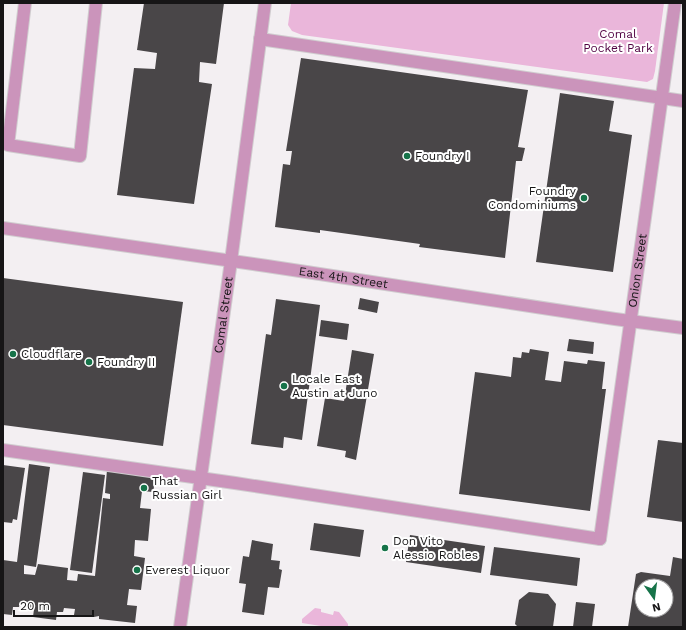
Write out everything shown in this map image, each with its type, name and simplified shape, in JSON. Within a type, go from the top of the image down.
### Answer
[{"type":"street","points":[[25,3],[8,145],[80,156],[96,3]]},
{"type":"street","name":"Comal Street","points":[[180,627],[265,3]]},
{"type":"street","name":"Onion Street","points":[[201,479],[600,539],[675,3]]},
{"type":"street","points":[[260,39],[683,101]]},
{"type":"street","name":"East 4th Street","points":[[3,228],[683,328]]},
{"type":"street","points":[[3,450],[201,479]]},
{"type":"green space","name":"Comal Pocket Park","points":[[291,3],[664,3],[655,71],[653,79],[647,82],[302,35],[292,31],[288,25]]},
{"type":"green space","points":[[315,608],[321,609],[321,612],[333,615],[334,611],[339,612],[348,624],[348,627],[327,627],[302,623],[302,619]]},
{"type":"building","points":[[144,3],[224,3],[216,64],[200,62],[199,82],[212,84],[194,204],[117,195],[134,68],[155,69],[157,53],[137,50]]},
{"type":"building","name":"Foundry I","points":[[301,58],[528,90],[518,147],[525,148],[522,161],[516,161],[505,258],[419,247],[420,244],[320,230],[320,233],[275,227],[283,164],[290,165],[292,151],[286,151]]},
{"type":"building","name":"Foundry Condominiums","points":[[560,93],[614,101],[609,131],[632,135],[613,272],[536,262]]},
{"type":"building","name":"Foundry II","points":[[3,278],[183,302],[163,446],[3,425]]},
{"type":"building","points":[[360,298],[379,302],[377,313],[358,309]]},
{"type":"building","name":"Locale East Austin at Juno","points":[[276,299],[320,305],[302,440],[284,437],[283,448],[251,444],[266,334],[271,335]]},
{"type":"building","points":[[321,320],[349,324],[347,340],[319,336]]},
{"type":"building","points":[[569,339],[594,342],[593,354],[567,351]]},
{"type":"building","points":[[530,349],[549,352],[545,380],[561,382],[564,361],[587,364],[588,360],[605,362],[602,389],[606,389],[590,511],[459,494],[475,372],[511,377],[513,357],[521,358],[522,352],[529,353]]},
{"type":"building","points":[[352,350],[374,354],[356,460],[345,457],[346,451],[317,446],[325,398],[344,401]]},
{"type":"building","points":[[658,440],[683,443],[683,522],[647,517]]},
{"type":"building","points":[[29,464],[50,467],[36,567],[24,565],[24,574],[35,575],[38,564],[68,568],[67,580],[77,581],[78,574],[95,576],[103,498],[110,499],[110,494],[105,493],[107,470],[156,476],[153,492],[142,491],[140,508],[151,509],[148,541],[135,540],[134,556],[145,558],[141,590],[129,589],[127,605],[137,606],[135,623],[99,619],[99,616],[74,615],[75,609],[64,608],[63,612],[57,612],[56,620],[33,617],[34,609],[30,609],[30,603],[20,602],[19,607],[13,607],[12,615],[3,614],[3,560],[17,562]]},
{"type":"building","points":[[3,465],[25,468],[17,520],[13,519],[12,523],[3,522]]},
{"type":"building","points":[[83,472],[105,475],[92,573],[70,570]]},
{"type":"building","points":[[314,523],[364,530],[360,557],[310,550]]},
{"type":"building","points":[[410,535],[485,546],[481,573],[406,562]]},
{"type":"building","points":[[252,540],[273,544],[271,560],[280,561],[279,569],[282,570],[279,588],[268,587],[264,615],[242,612],[246,584],[239,583],[243,556],[249,557]]},
{"type":"building","points":[[494,547],[580,558],[577,586],[490,575]]},
{"type":"building","points":[[673,557],[683,559],[683,627],[628,627],[634,587],[634,618],[674,618],[674,578],[635,578],[636,574],[641,572],[670,576]]},
{"type":"building","points":[[529,592],[548,594],[556,604],[553,627],[518,627],[515,624],[519,600]]},
{"type":"building","points":[[576,602],[595,604],[592,627],[573,627]]},
{"type":"place","name":"Foundry I","points":[[407,156]]},
{"type":"place","name":"Foundry Condominiums","points":[[584,198]]},
{"type":"place","name":"Cloudflare","points":[[13,354]]},
{"type":"place","name":"Foundry II","points":[[89,362]]},
{"type":"place","name":"Locale East Austin at Juno","points":[[284,386]]},
{"type":"place","name":"That Russian Girl","points":[[144,488]]},
{"type":"place","name":"Don Vito Alessio Robles","points":[[385,548]]},
{"type":"place","name":"Everest Liquor","points":[[137,570]]}]
